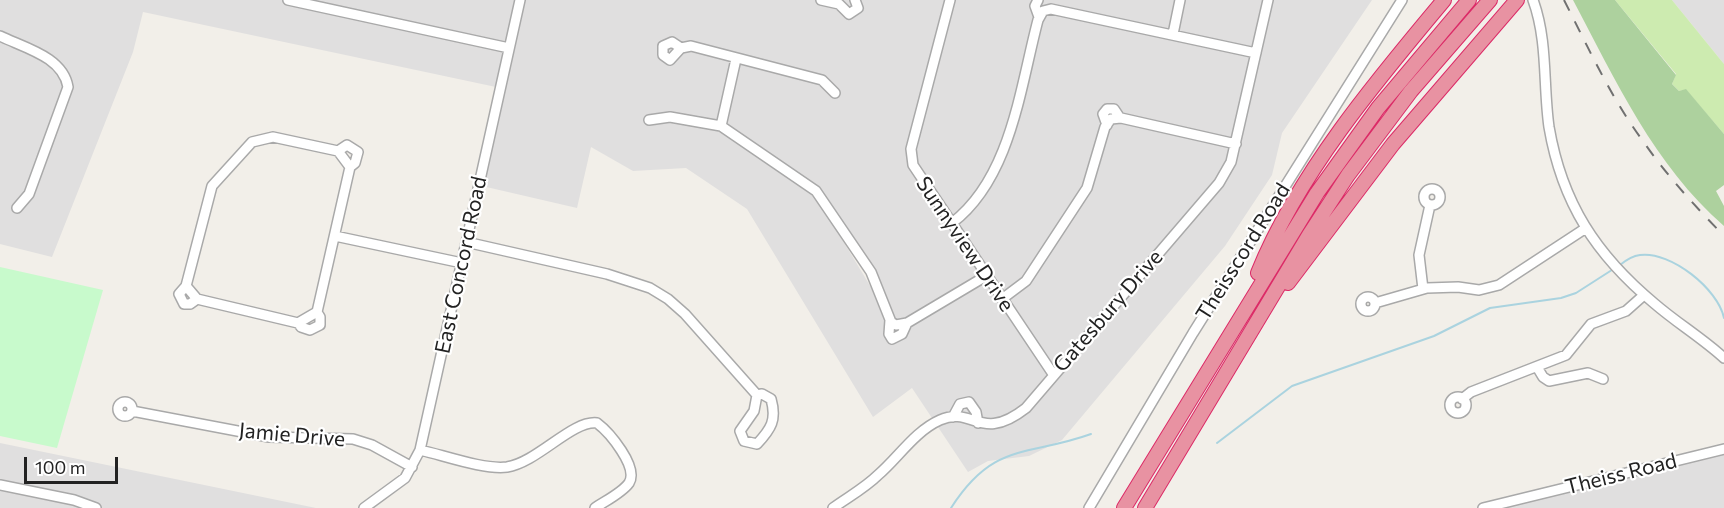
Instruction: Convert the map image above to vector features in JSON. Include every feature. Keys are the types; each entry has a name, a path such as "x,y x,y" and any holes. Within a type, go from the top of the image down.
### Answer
{"highway":[{"path":"1243,311 1273,238 1318,165 1384,74 1444,0"},
{"path":"1125,508 1243,311 1337,164 1400,81 1469,0"},
{"path":"1145,508 1329,204 1419,82 1490,0"},
{"path":"1268,304 1296,274 1393,144 1517,0"}],"street":[{"path":"288,0 509,48"},
{"name":"East Concord Road","path":"364,508 400,483 412,467 420,450 520,0"},
{"path":"821,0 842,2 845,12 853,13 858,8 855,0"},
{"name":"Sunnyview Drive","path":"950,0 911,149 913,165 1053,374"},
{"path":"1038,0 1035,6 1039,17"},
{"path":"1049,0 1054,9"},
{"path":"1173,34 1180,0"},
{"name":"Gatesbury Drive","path":"952,417 996,426 1010,421 1026,408 1219,183 1232,162 1268,0"},
{"name":"Theisscord Road","path":"1089,508 1193,333 1402,0"},
{"path":"1533,0 1542,36 1548,115 1557,163 1568,197 1586,228 1644,295 1724,358"},
{"path":"952,223 980,194 1001,158 1039,17 1043,11 1054,9 1256,53"},
{"path":"0,36 56,63 63,71 68,87 29,194 17,208"},
{"path":"681,48 691,46 822,80 835,93"},
{"path":"721,126 736,59"},
{"path":"649,120 669,117 721,126 816,190 871,272 890,321 896,326 907,323 986,276"},
{"path":"1002,299 1026,281 1087,188 1107,125 1111,119 1120,118 1236,144"},
{"path":"273,137 338,151 350,166 335,236 317,312 321,321 318,328 305,329 298,323 197,300 186,286 212,186 252,142 273,137"},
{"path":"1423,289 1418,260 1430,205"},
{"path":"1375,303 1423,289 1446,286 1479,290 1499,285 1586,228"},
{"path":"335,236 462,263"},
{"path":"466,242 615,276 650,288 668,298 685,314 757,395"},
{"path":"1462,399 1471,392 1566,355 1591,324 1626,310 1644,295"},
{"path":"298,323 317,312"},
{"path":"1537,367 1543,377 1549,381 1588,373 1603,379"},
{"path":"762,394 771,399 774,411 773,427 757,444 744,441 740,431 754,411 757,395 762,394"},
{"path":"833,508 876,478 927,426 942,418 952,417 960,405 969,402 976,412 978,423"},
{"name":"Jamie Drive","path":"132,411 269,437 353,439 372,445 412,467"},
{"path":"420,450 505,467 530,460 583,424 597,423 604,428 627,460 631,470 628,485 594,508"},
{"name":"Theiss Road","path":"1483,508 1724,449"},
{"path":"0,485 74,500 96,508"}],"shaded area":[{"path":"0,0 516,0 496,87 143,12 133,52 52,257 0,244"},
{"path":"524,0 1372,0 1282,133 1272,175 1225,246 1062,440 1029,456 988,461 968,472 912,388 873,417 747,209 686,168 633,171 591,147 577,208 482,186","holes":["819,201 880,285 872,289"]},
{"path":"1672,0 1724,0 1724,64"},
{"path":"0,443 316,508 0,508"},
{"path":"1724,453 1724,508 1503,508 1605,482"}],"green space":[{"path":"1573,0 1615,0 1676,75 1672,84 1679,91 1686,89 1724,134 1724,185 1716,191 1724,206 1724,226 1699,202 1657,149 1621,91"},
{"path":"1615,0 1672,0 1724,64 1724,134 1686,90 1679,91 1672,84 1676,74"},
{"path":"0,267 103,290 57,448 0,436"}],"waterway":[{"path":"1620,265 1634,256 1652,255 1679,266 1703,284 1713,295 1724,318"},
{"path":"1217,443 1292,386 1434,336 1490,308 1561,298 1576,293 1615,268"},
{"path":"951,508 982,471 997,461 1091,434"}],"railway":[{"path":"1564,0 1600,72 1631,125 1672,179 1724,236"}]}
